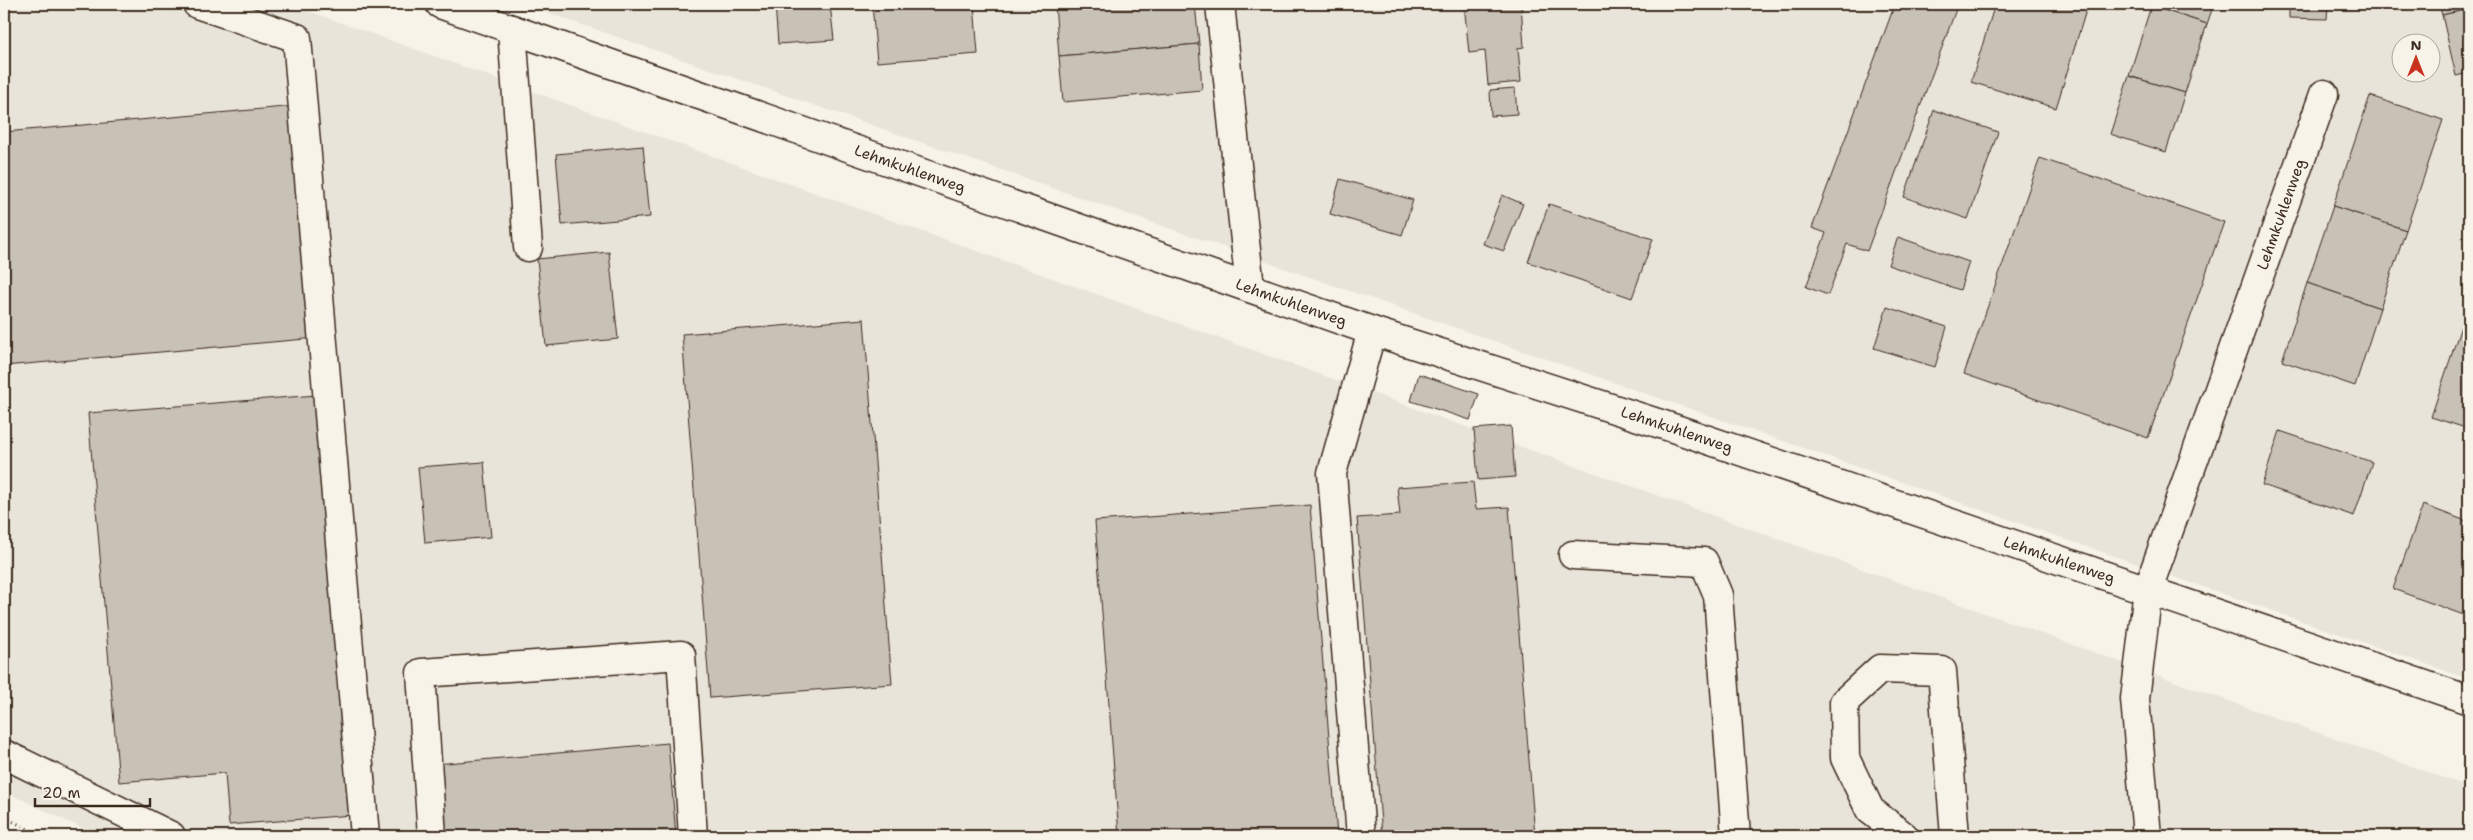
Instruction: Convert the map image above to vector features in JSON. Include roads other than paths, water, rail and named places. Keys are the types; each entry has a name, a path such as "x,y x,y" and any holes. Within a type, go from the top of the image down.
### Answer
{"street":[{"path":"197,4 297,38 365,836"},
{"name":"Lehmkuhlenweg","path":"440,4 1372,331 1673,428 2469,700"},
{"path":"1220,4 1250,288"},
{"path":"512,29 528,247"},
{"name":"Lehmkuhlenweg","path":"2148,589 2324,94"},
{"path":"1361,836 1332,473 1372,331"},
{"path":"1573,556 1704,562 1718,595 1736,836"},
{"path":"2147,836 2135,699 2148,589"},
{"path":"432,836 421,672 681,654 693,836"},
{"path":"1904,836 1870,810 1845,758 1844,702 1880,669 1942,671 1955,836"},
{"path":"4,754 171,836"}]}
